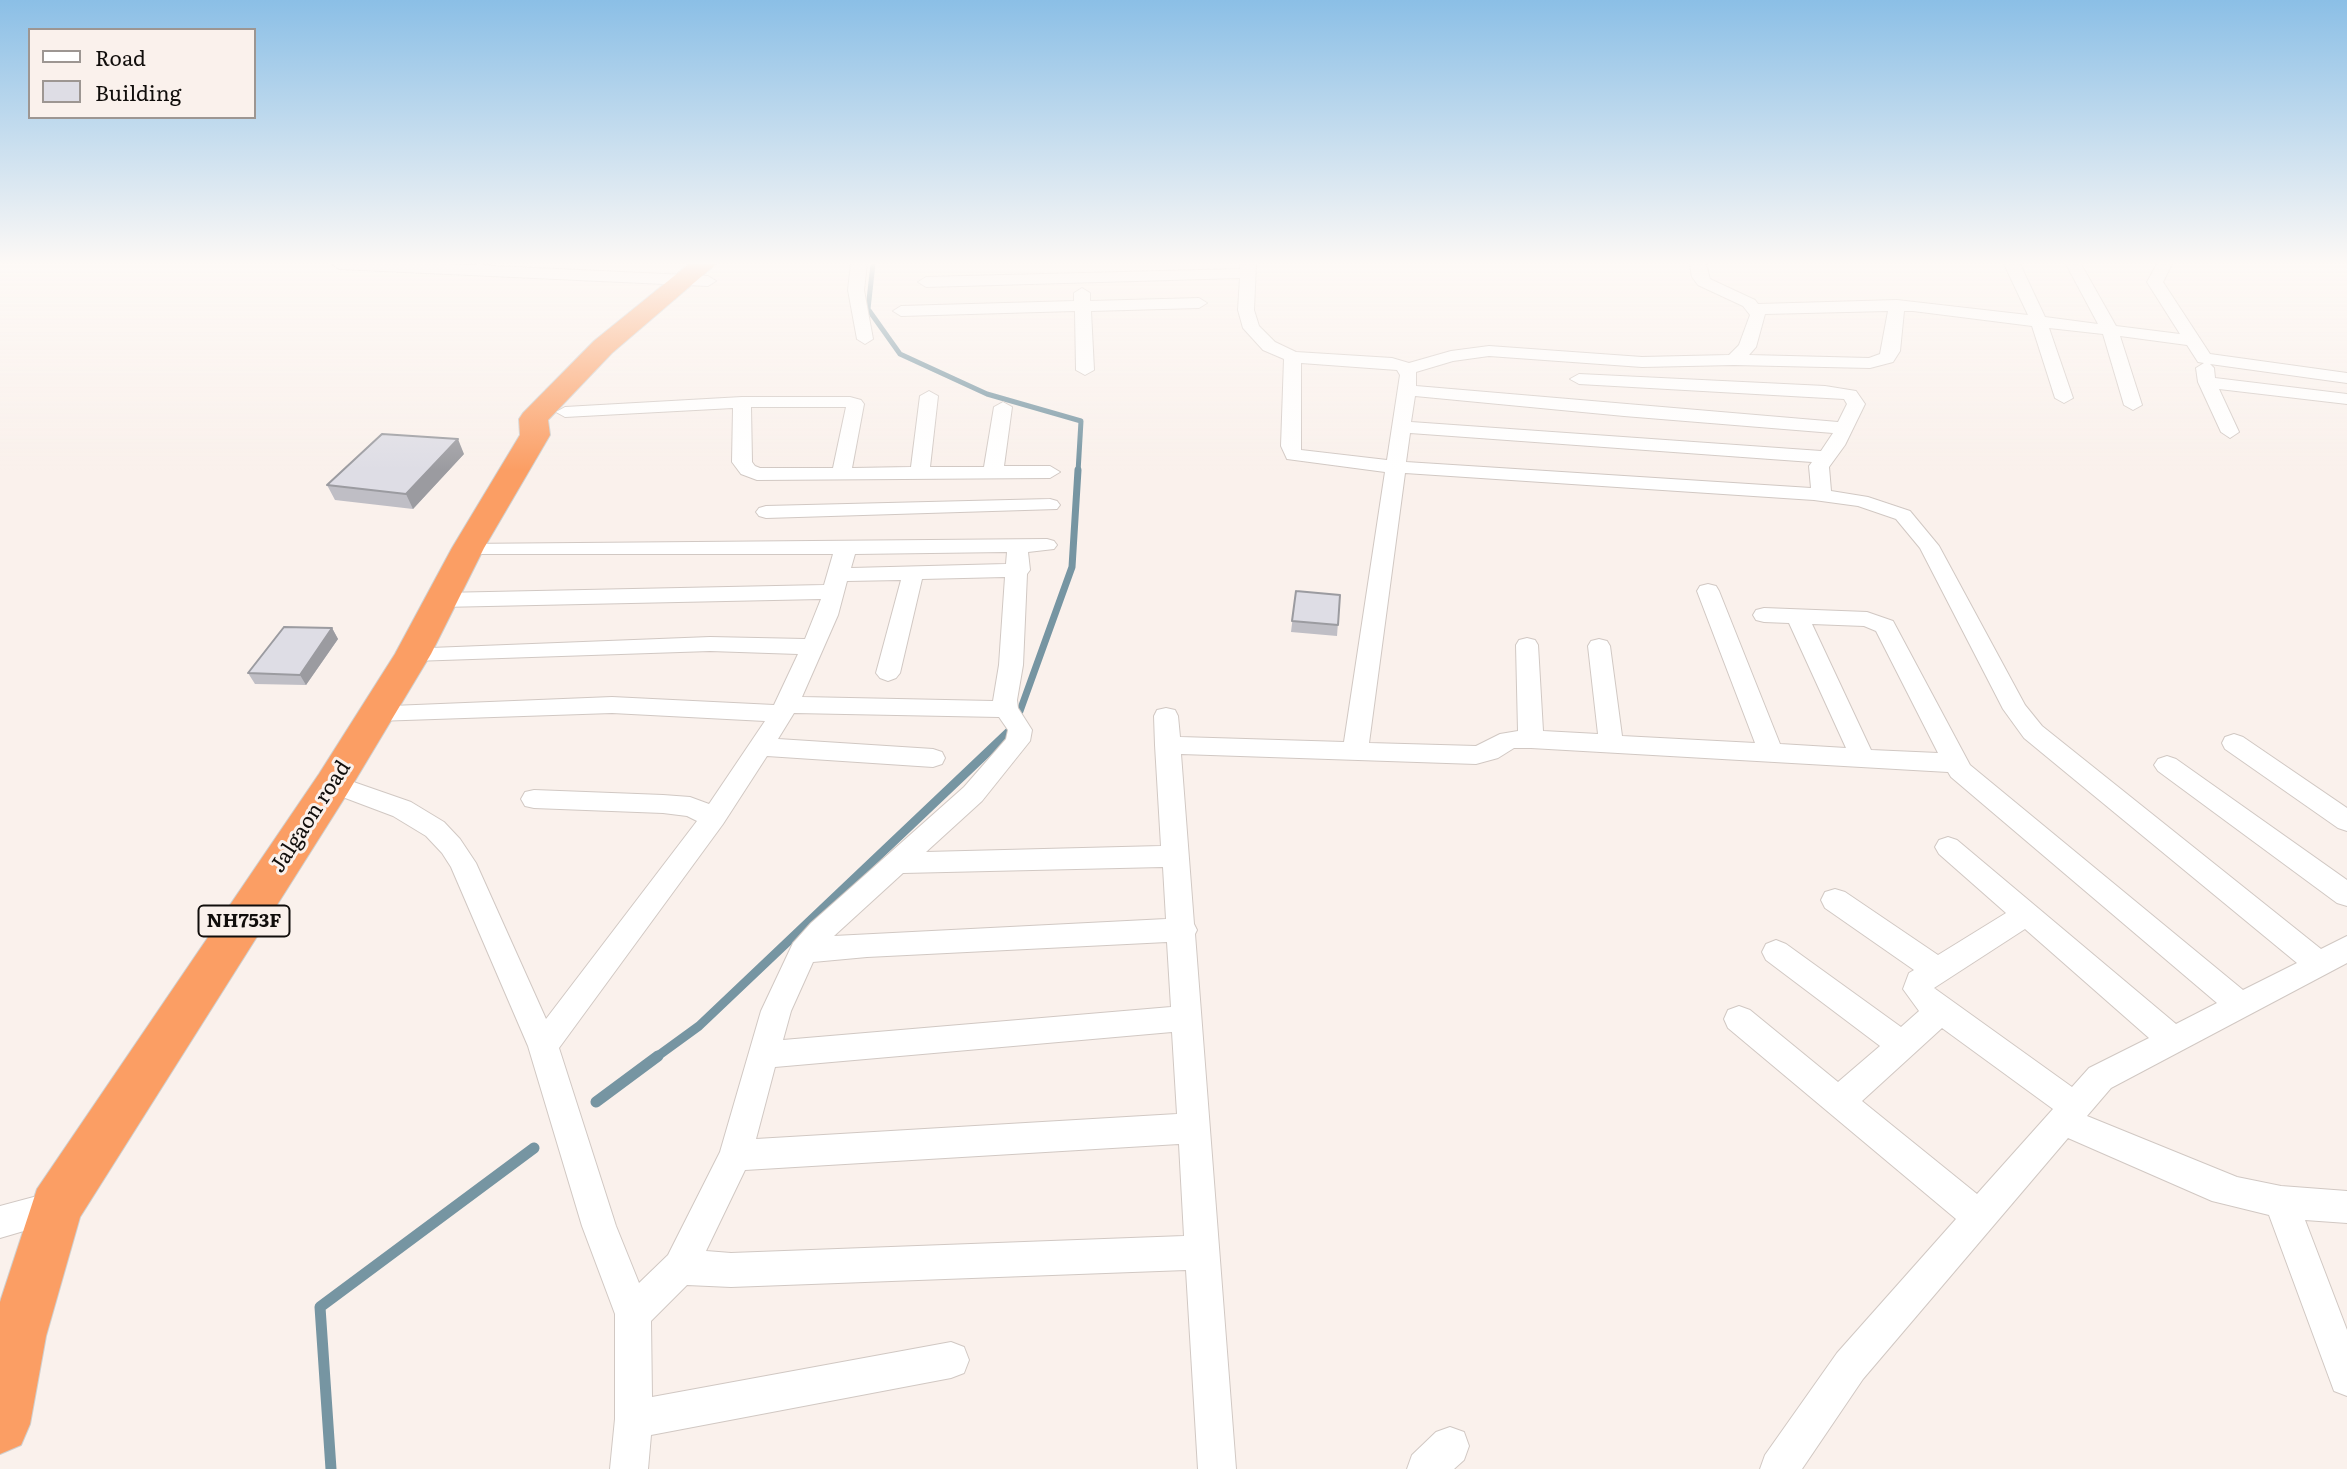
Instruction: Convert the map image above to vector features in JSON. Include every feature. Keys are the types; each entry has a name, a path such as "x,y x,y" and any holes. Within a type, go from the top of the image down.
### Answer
{"highway":[{"name":"Jalgaon road","path":"0,1424 18,1336 56,1207 333,784 413,654 468,548 550,423 533,419 603,348 624,333"},
{"name":"NH753F","path":"550,423 643,333"}],"street":[{"path":"864,333 865,339"},
{"path":"1084,333 1085,370"},
{"path":"1256,333 1269,346 1293,357 1384,362 1407,369 1451,356 1489,351 1642,362 1881,362 1891,351 1893,333"},
{"path":"1734,360 1747,347 1754,333"},
{"path":"2043,333 2064,398"},
{"path":"2111,333 2133,405"},
{"path":"2131,333 2191,340"},
{"path":"2186,333 2204,358 2207,382 2230,432"},
{"path":"1293,357 1291,451 1301,457 1395,467 1821,495 1882,506 1903,514 1929,545 2015,709 2033,732 2320,965"},
{"path":"2204,358 2347,378"},
{"path":"1355,751 1407,390 1407,369"},
{"path":"1579,379 1842,393 1853,397 1856,404 1819,466 1821,495"},
{"path":"2207,382 2347,399"},
{"path":"1407,390 1623,411 1844,428"},
{"path":"920,474 929,396"},
{"path":"550,423 742,402 845,401 855,404 841,475"},
{"path":"742,402 742,461 748,470 768,476 1050,472"},
{"path":"993,473 1003,407"},
{"path":"1401,427 1826,457"},
{"path":"753,548 768,503 1050,505"},
{"path":"441,600 836,584 1018,558 1047,545"},
{"path":"468,548 534,550 846,547 1018,558"},
{"path":"543,1046 714,817 761,747 784,709 813,647 846,547"},
{"path":"633,1314 680,1267 735,1155 776,1012 803,951 821,931 973,794 1018,741 1020,730 1006,709 1005,700 1011,665 1018,558"},
{"path":"888,673 914,573"},
{"path":"1708,591 1770,751"},
{"path":"1764,615 1867,620 1885,626 1954,763 1971,782 2241,1006"},
{"path":"1797,616 1863,758"},
{"path":"413,654 710,644 813,647"},
{"path":"1527,645 1531,739"},
{"path":"1599,646 1611,743"},
{"path":"376,713 612,705 784,709 1006,709"},
{"path":"1217,1469 1183,930 1167,730 1355,751 1475,755 1489,752 1509,740 1531,739 1954,763"},
{"path":"2234,743 2347,821"},
{"path":"761,747 933,758"},
{"path":"2166,765 2347,895"},
{"path":"333,784 402,808 435,829 451,846 463,863 543,1046 599,1226 633,1314 635,1419 629,1469"},
{"path":"534,799 663,804 690,807 714,817"},
{"path":"1948,847 2173,1040"},
{"path":"898,863 1177,856"},
{"path":"1835,900 1937,970"},
{"path":"2026,914 1919,982 1918,989 1925,999 2069,1114 2212,1185 2281,1202 2347,1207"},
{"path":"803,951 867,945 1183,930"},
{"path":"1779,1469 1850,1366 2100,1078 2320,965 2347,948"},
{"path":"1776,952 1902,1045"},
{"path":"1839,1101 1941,1010"},
{"path":"764,1055 1188,1018"},
{"path":"1739,1019 1979,1217"},
{"path":"735,1155 1196,1128"},
{"path":"2281,1202 2347,1378"},
{"path":"0,1222 56,1207"},
{"path":"680,1267 731,1270 1202,1252"},
{"path":"635,1419 951,1360"}],"building":[{"path":"382,434 458,439 406,494 327,485"},
{"path":"1296,591 1340,595 1338,625 1292,621"},
{"path":"284,627 332,628 300,675 248,673"}],"waterway":[{"path":"885,333 900,354 987,394 1081,421 1078,472"},
{"path":"1020,711 1072,567 1078,470"},
{"path":"1011,731 1014,728"},
{"path":"655,1058 699,1026 1012,729"},
{"path":"596,1102 658,1056"},
{"path":"331,1469 320,1307 534,1148"}]}
